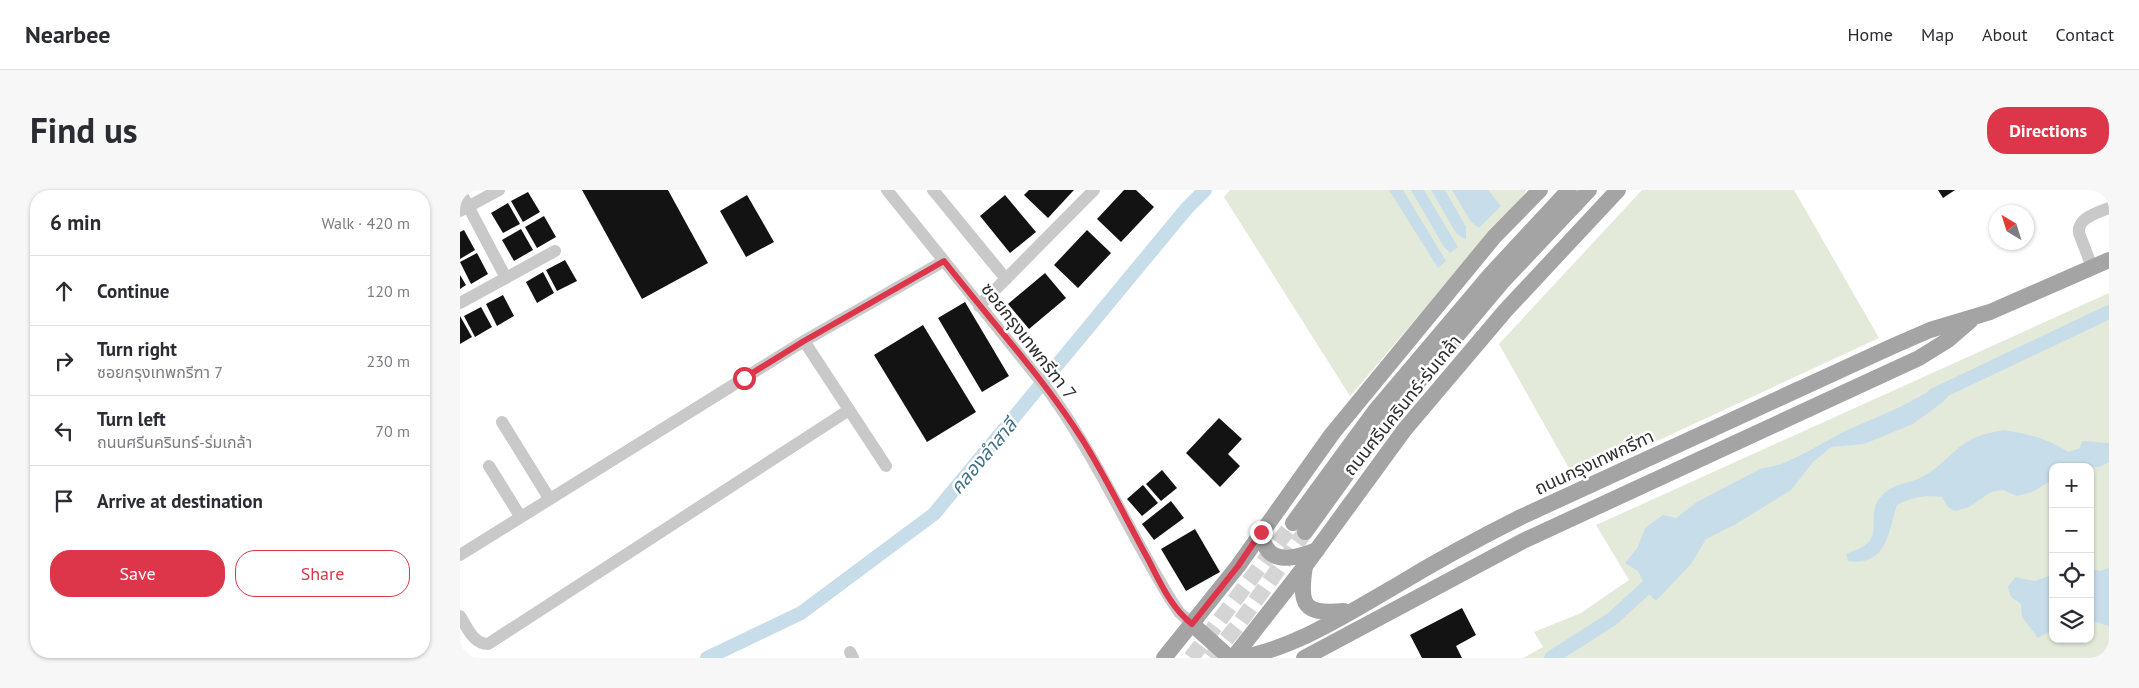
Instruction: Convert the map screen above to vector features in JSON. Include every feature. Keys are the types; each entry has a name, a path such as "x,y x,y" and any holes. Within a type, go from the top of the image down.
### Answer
{"main road":[{"name":"ถนนศรีนครินทร์-ร่มเกล้า","path":"1192,624 1238,566 1332,434 1399,350 1494,237 1540,190"},
{"name":"ถนนศรีนครินทร์-ร่มเกล้า","path":"1569,190 1491,274 1375,412 1299,528 1386,420 1502,282 1589,190"},
{"name":"ถนนศรีนครินทร์-ร่มเกล้า","path":"1231,658 1317,550 1405,429 1505,311 1618,190"},
{"name":"ถนนกรุงเทพกรีฑา","path":"1239,658 1276,649 1354,610 1482,536 1891,347 1930,330 1974,318 2109,260"},
{"name":"ถนนกรุงเทพกรีฑา","path":"1304,658 1484,560 1919,358 1948,340 1974,318"},
{"path":"1587,488 1597,506"},
{"path":"1261,532 1264,546 1281,558 1300,557 1317,550"},
{"path":"1304,566 1302,596 1309,608 1322,613 1354,610"},
{"path":"1164,658 1192,624 1231,658"}],"street":[{"path":"464,208 498,190"},
{"name":"ซอยกรุงเทพกรีฑา 7","path":"887,190 1051,394 1095,460 1171,600 1179,612 1192,624"},
{"path":"933,190 1006,279"},
{"path":"979,306 1094,190"},
{"path":"460,191 464,208 506,278"},
{"path":"2092,267 2078,227 2085,219 2109,208"},
{"path":"460,303 555,251"},
{"path":"461,553 804,341 944,261"},
{"path":"804,341 886,466"},
{"path":"460,616 476,642 488,644 849,410"},
{"path":"502,422 549,498"},
{"path":"489,466 520,516"}],"green space":[{"path":"1230,190 1527,190 1350,396 1224,197"},
{"path":"1642,190 1794,190 1879,338 1575,479 1499,344"},
{"path":"2109,293 2109,658 1523,658 1543,647 1534,632 1581,613 1629,580 1596,525"}],"water":[{"path":"1389,190 1403,190 1446,261 1438,268"},
{"path":"1411,190 1424,190 1458,247 1450,253 1444,247"},
{"path":"1431,190 1445,190 1466,227 1466,240 1456,233"},
{"path":"1452,190 1488,190 1501,206 1479,228 1471,222"},
{"path":"1943,384 1953,390 1943,402 1913,424 1864,444 1831,447 1813,462 1791,490 1736,524 1706,539 1691,564 1656,601 1649,594 1638,571 1625,563 1638,547 1645,528 1663,515 1676,518 1697,502 1760,469 1782,464 1843,432 1900,407"},
{"path":"2003,430 2021,433 2052,443 2068,452 2080,448 2082,441 2109,443 2109,462 2099,467 2094,467 2094,463 2049,463 2049,482 2032,492 2017,496 2003,490 1991,492 1969,507 1955,511 1948,507 1942,497 1930,496 1908,500 1897,505 1888,536 1878,553 1871,559 1848,561 1846,554 1860,549 1872,536 1874,511 1879,499 1884,494 1894,487 1916,480 1929,473 1960,446 1985,434"},
{"path":"2109,568 2109,626 2094,621 2094,569 2100,571"},
{"path":"2049,576 2049,632 2038,638 2022,617 2021,604 2011,597 2008,587 2015,577 2034,581"}],"building":[{"path":"582,190 668,190 708,263 642,299"},
{"path":"1029,190 1074,190 1048,218 1024,195"},
{"path":"1124,190 1136,190 1154,207 1121,242 1097,219"},
{"path":"1938,190 1955,190 1943,198"},
{"path":"528,192 540,212 523,222 511,201"},
{"path":"747,195 774,242 746,257 720,211"},
{"path":"1005,195 1036,232 1010,253 980,216"},
{"path":"508,203 520,224 503,233 491,213"},
{"path":"544,216 556,237 537,248 525,227"},
{"path":"521,229 533,250 514,261 502,240"},
{"path":"464,230 475,250 460,259 460,232"},
{"path":"1087,230 1111,253 1078,288 1054,265"},
{"path":"477,253 488,274 471,284 460,262"},
{"path":"565,260 577,281 557,291 546,270"},
{"path":"543,272 554,293 537,303 526,282"},
{"path":"1045,273 1066,298 1029,329 1008,304"},
{"path":"460,275 466,285 460,289"},
{"path":"503,295 514,316 497,326 486,304"},
{"path":"965,302 1009,376 982,392 938,318"},
{"path":"481,307 492,327 475,337 464,316"},
{"path":"460,316 472,337 460,344"},
{"path":"923,325 976,412 927,442 874,355"},
{"path":"1219,418 1242,439 1228,454 1240,466 1220,487 1186,453"},
{"path":"1162,470 1177,488 1161,501 1146,484"},
{"path":"1143,485 1158,503 1142,516 1127,499"},
{"path":"1171,501 1184,518 1154,540 1142,524"},
{"path":"1195,529 1220,572 1186,591 1161,549"},
{"path":"1462,608 1476,635 1456,646 1462,658 1422,658 1410,635"}],"waterway":[{"name":"คลองลำสาลี","path":"707,658 801,613 934,514 1187,208 1205,190"},
{"path":"1934,395 2109,312"},
{"path":"1551,658 1612,619 1659,576"}],"tunnel":[{"path":"1191,658 1293,523"},
{"path":"1211,658 1238,625 1305,532"}],"route":[{"path":"744,378 804,341 944,261 1051,394 1072,423 1095,460 1113,497 1165,590 1185,619 1192,624 1238,566 1261,532"}]}
